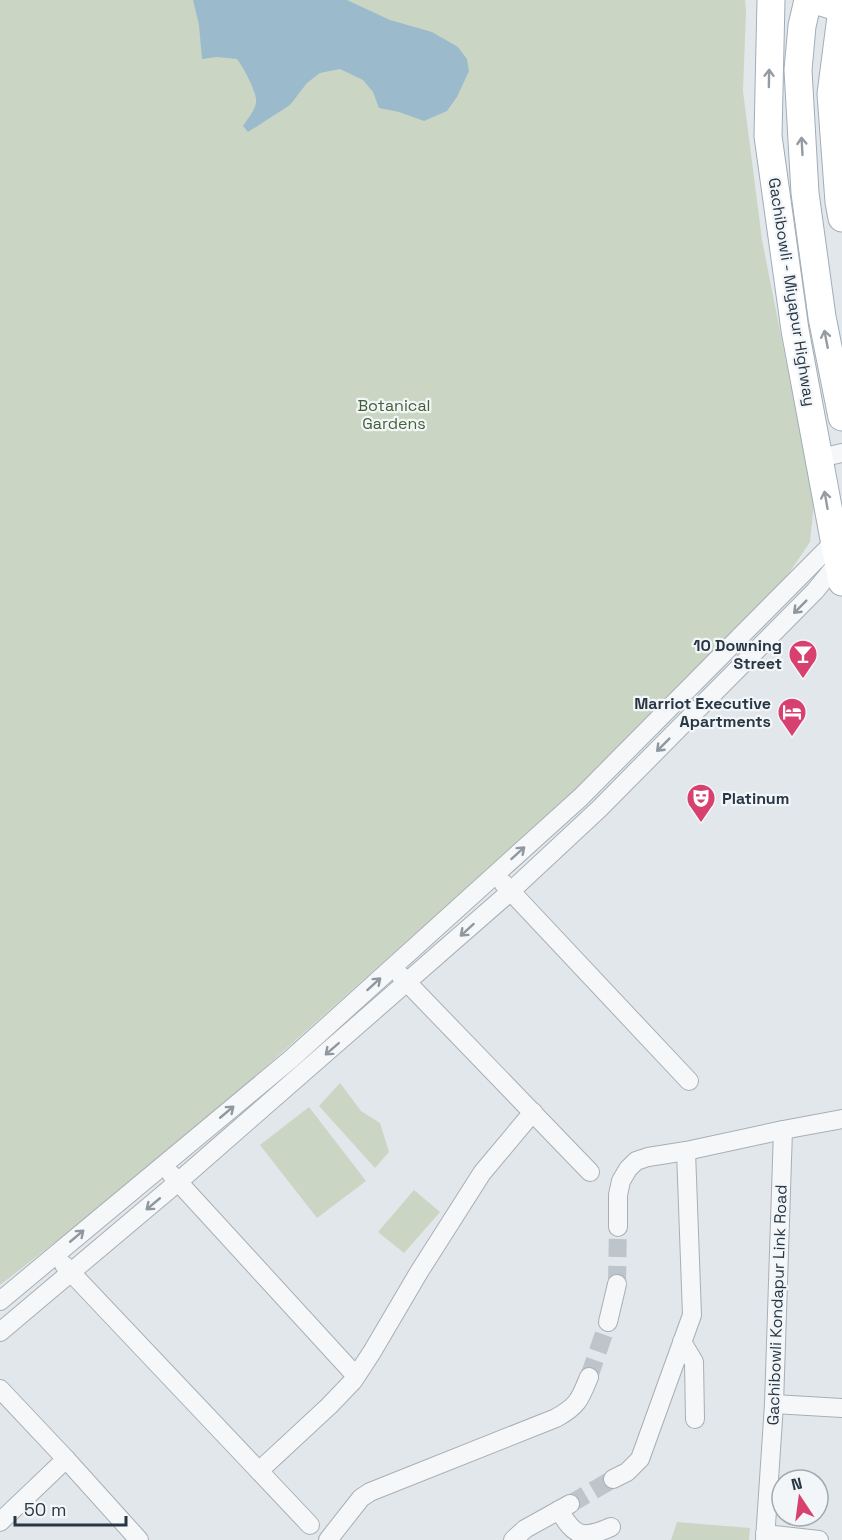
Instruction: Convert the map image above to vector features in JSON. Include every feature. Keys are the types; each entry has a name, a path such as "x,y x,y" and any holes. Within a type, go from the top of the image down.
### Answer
{"main road":[{"name":"Gachibowli - Miyapur Highway","path":"771,0 768,136 795,330 830,455 838,562"},
{"path":"842,218 831,94 842,10 809,0 802,26 798,70 805,193 822,317 842,417"}],"street":[{"path":"0,1301 291,1059 838,562"},
{"path":"0,1332 178,1182 511,891 704,704 815,591 838,562"},
{"path":"495,874 689,1081"},
{"path":"393,967 590,1172"},
{"path":"259,1472 329,1406 356,1376 482,1173 533,1112"},
{"path":"618,1227 618,1195 621,1181 636,1161 842,1119"},
{"name":"Gachibowli Kondapur Link Road","path":"765,1537 774,1404 783,1130"},
{"path":"613,1479 627,1472 640,1459 692,1315 686,1151"},
{"path":"163,1165 356,1376"},
{"path":"55,1255 310,1525"},
{"path":"608,1322 617,1284"},
{"path":"682,1342 694,1362 695,1419"},
{"path":"328,1540 361,1498 370,1492 556,1419 573,1408 580,1399 589,1377"},
{"path":"0,1389 139,1540"},
{"path":"774,1404 842,1408"},
{"path":"0,1522 66,1459"},
{"path":"513,1540 525,1529 564,1507 566,1521 576,1534 596,1535 611,1527"},
{"path":"765,1537 819,1540"}],"green space":[{"name":"Botanical Gardens","path":"0,0 745,0 743,91 762,240 814,503 810,542 783,582 580,787 161,1160 0,1285"},
{"path":"340,1083 361,1111 380,1123 389,1152 375,1168 319,1106"},
{"path":"309,1107 366,1181 317,1218 260,1145"},
{"path":"414,1190 440,1212 404,1253 378,1232"},
{"path":"677,1522 750,1528 749,1540 671,1540"}],"water":[{"path":"193,0 347,0 390,20 432,32 458,47 467,59 469,71 457,97 447,111 424,121 379,108 373,92 363,80 340,69 320,73 307,83 290,105 248,132 243,126 256,103 251,84 237,59 217,57 202,59 199,25"}],"tunnel":[{"path":"617,1284 618,1227"},
{"path":"589,1377 608,1322"},
{"path":"570,1504 613,1479"}],"place":[{"name":"10 Downing Street","path":"803,680"},
{"name":"Marriot Executive Apartments","path":"792,738"},
{"name":"Platinum","path":"701,824"}]}
